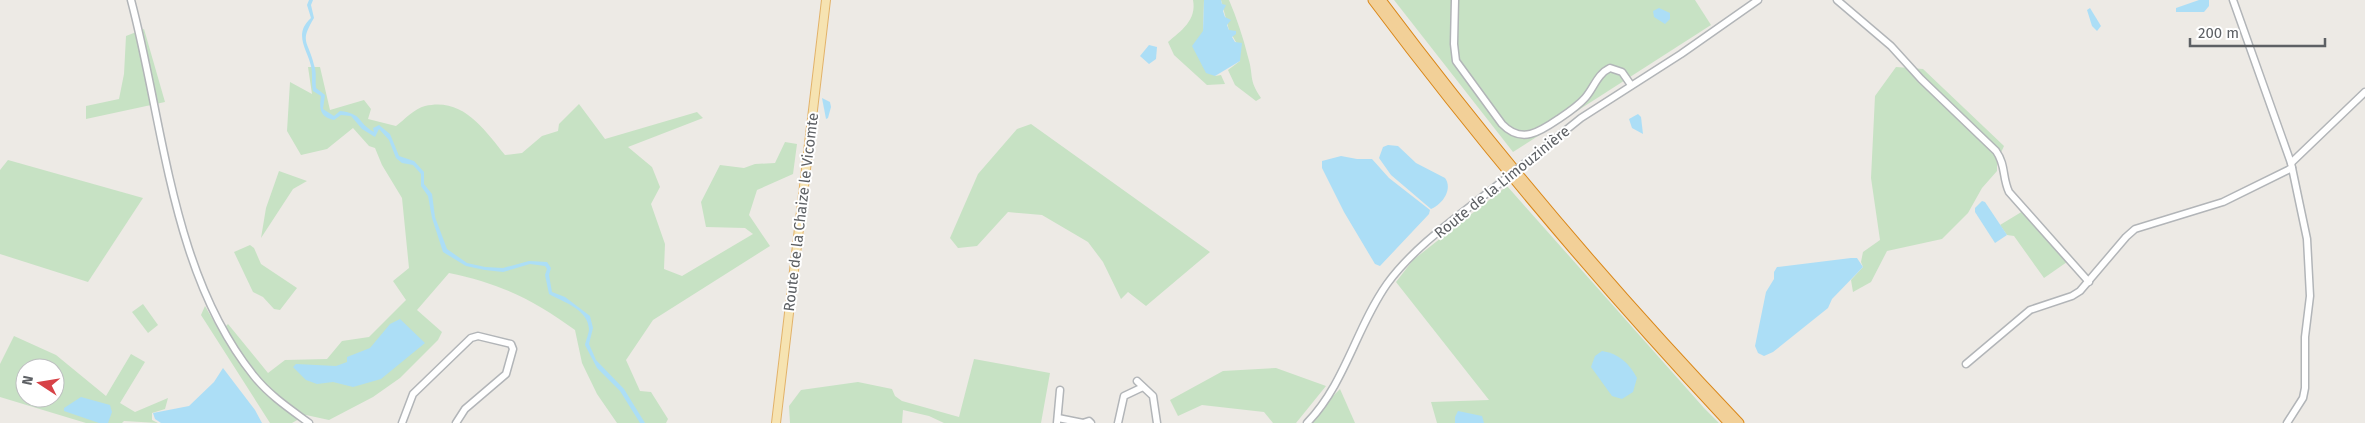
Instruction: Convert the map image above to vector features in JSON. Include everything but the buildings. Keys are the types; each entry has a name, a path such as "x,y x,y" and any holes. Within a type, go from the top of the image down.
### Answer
{"highway":[{"path":"1373,0 1454,106 1545,217 1636,322 1729,423"},
{"path":"1381,0 1470,116 1559,224 1652,330 1739,423"}],"main road":[{"name":"Route de la Chaize le Vicomte","path":"776,423 826,0"}],"street":[{"path":"131,0 180,219 201,287 227,337 254,377 282,403 309,423"},
{"path":"1455,0 1454,44 1456,61 1502,124 1511,131 1526,136 1543,129 1584,100 1599,76 1610,68 1622,72 1631,85"},
{"name":"Route de la Limouzinière","path":"1307,423 1333,388 1380,295 1394,276 1419,250 1581,118 1680,54 1758,0"},
{"path":"1837,0 1891,46 1921,79 1996,150 2005,165 2005,178 2009,192 2089,282"},
{"path":"2233,0 2292,165 2307,239 2310,296 2305,336 2305,388 2303,398 2287,423"},
{"path":"1966,364 2030,310 2072,296 2089,282 2126,236 2141,226 2223,202 2292,165 2365,92"},
{"path":"402,423 413,394 471,338 478,336 511,344 513,349 506,374 465,409 456,423"},
{"path":"1137,381 1153,396 1157,423"},
{"path":"1118,423 1124,396 1143,387"},
{"path":"1060,390 1058,421 1089,421 1091,423"}],"green space":[{"path":"1193,0 1204,0 1203,31 1215,76 1221,75 1225,84 1207,85 1174,55 1168,42 1183,29 1190,19 1194,7"},
{"path":"1221,0 1229,0 1237,21 1250,63 1253,82 1261,98 1256,101 1235,85 1228,70 1240,61 1240,49 1229,30"},
{"path":"1394,0 1695,0 1711,25 1513,152"},
{"path":"144,29 165,102 86,119 86,106 119,99 124,74 126,36"},
{"path":"308,67 320,67 330,110 364,100 371,109 368,119 396,126 421,107 438,104 451,106 471,117 505,155 522,153 542,136 558,131 559,124 579,104 605,139 697,112 703,118 628,147 652,167 660,187 651,204 665,244 664,269 682,276 753,234 745,228 706,227 701,202 720,165 744,168 755,164 775,163 785,142 797,144 793,174 757,190 749,215 770,246 653,320 626,360 640,391 651,392 668,419 666,423 617,423 597,394 582,363 575,330 530,301 515,294 484,282 449,273 417,310 442,332 438,340 400,378 373,397 329,420 306,415 292,423 270,423 201,315 205,306 220,332 228,324 268,373 285,360 327,359 342,341 369,337 406,300 393,281 409,268 402,198 382,165 375,148 369,146 353,128 327,149 301,155 287,131 290,82 312,94"},
{"path":"1896,67 1923,69 2004,146 1997,161 1997,171 1982,188 1968,213 1942,239 1887,251 1871,282 1853,292 1851,280 1863,267 1861,262 1863,252 1880,240 1871,178 1875,96"},
{"path":"1031,124 1210,252 1146,306 1128,292 1121,299 1103,262 1088,242 1042,215 1008,212 977,246 958,248 950,238 978,174 1017,129"},
{"path":"8,160 143,198 88,282 0,254 0,170"},
{"path":"279,171 307,181 293,189 261,238 266,208"},
{"path":"1507,186 1719,423 1437,423 1431,402 1489,400 1396,282 1413,260"},
{"path":"2023,211 2067,262 2044,278 2014,236 2007,235 2000,225"},
{"path":"250,245 254,248 261,264 297,288 280,310 274,309 263,297 253,292 234,252"},
{"path":"143,304 158,325 148,333 132,312"},
{"path":"14,336 60,358 15,358 15,402 0,397 0,364"},
{"path":"131,354 145,362 120,403 135,412 168,398 165,409 152,413 152,420 158,423 124,421 122,423 86,423 36,408 65,408 65,362 106,396"},
{"path":"974,359 1050,373 1041,423 944,423 929,416 903,410 902,423 790,423 789,406 801,390 858,382 892,389 895,396 902,401 959,417"},
{"path":"1276,368 1326,386 1296,423 1273,423 1264,412 1202,405 1178,416 1170,400 1223,371"},
{"path":"1340,389 1355,423 1306,423"}],"water":[{"path":"309,0 313,0 311,5 314,18 307,32 306,42 315,68 316,88 325,95 323,109 334,116 340,111 348,112 357,116 374,132 373,128 379,125 390,134 399,156 414,161 424,172 424,184 432,194 435,217 447,249 467,263 503,268 529,261 547,262 551,268 549,275 552,292 565,297 590,316 593,328 589,344 596,360 624,389 645,423 640,423 620,391 597,368 585,345 589,329 588,322 584,316 574,307 549,294 545,275 547,269 545,266 530,264 503,272 485,270 466,266 443,252 432,218 428,196 421,186 421,174 413,165 402,163 396,158 389,140 379,129 375,137 362,129 351,116 341,115 334,120 323,115 320,105 321,96 313,91 311,66 302,36 306,24 311,18 307,5"},
{"path":"1204,0 1221,0 1222,4 1226,5 1223,11 1225,17 1231,20 1227,25 1229,30 1236,31 1236,34 1232,37 1235,42 1242,43 1240,61 1215,76 1206,73 1192,46 1203,31"},
{"path":"2199,0 2209,0 2209,6 2204,12 2176,12 2176,8"},
{"path":"1659,8 1670,13 1670,19 1665,24 1654,17 1653,11"},
{"path":"2090,8 2101,26 2097,31 2092,26 2087,10"},
{"path":"1149,45 1157,47 1156,59 1149,64 1140,56"},
{"path":"822,98 830,102 831,107 826,119"},
{"path":"1638,114 1641,117 1643,134 1632,128 1629,119"},
{"path":"1388,145 1398,146 1416,163 1445,178 1448,187 1446,196 1439,204 1431,209 1391,175 1379,158 1383,147"},
{"path":"1341,156 1372,159 1389,178 1430,210 1429,214 1380,266 1375,264 1344,212 1322,168 1322,161"},
{"path":"1982,201 1985,202 2007,235 1995,243 1975,212 1975,208"},
{"path":"1857,258 1863,267 1832,299 1828,308 1773,352 1764,356 1758,353 1755,346 1766,292 1774,279 1774,272 1777,267"},
{"path":"400,319 425,343 381,379 353,387 333,382 317,384 306,380 293,367 296,364 336,366 347,362 347,357 370,348 390,324"},
{"path":"1602,351 1613,354 1623,360 1637,378 1633,392 1622,399 1612,396 1591,367 1595,356"},
{"path":"223,368 255,410 262,423 161,423 155,419 153,413 189,406 214,382"},
{"path":"81,397 110,405 112,412 108,423 99,423 64,411 65,407"},
{"path":"1458,411 1482,416 1484,423 1455,423"}]}
